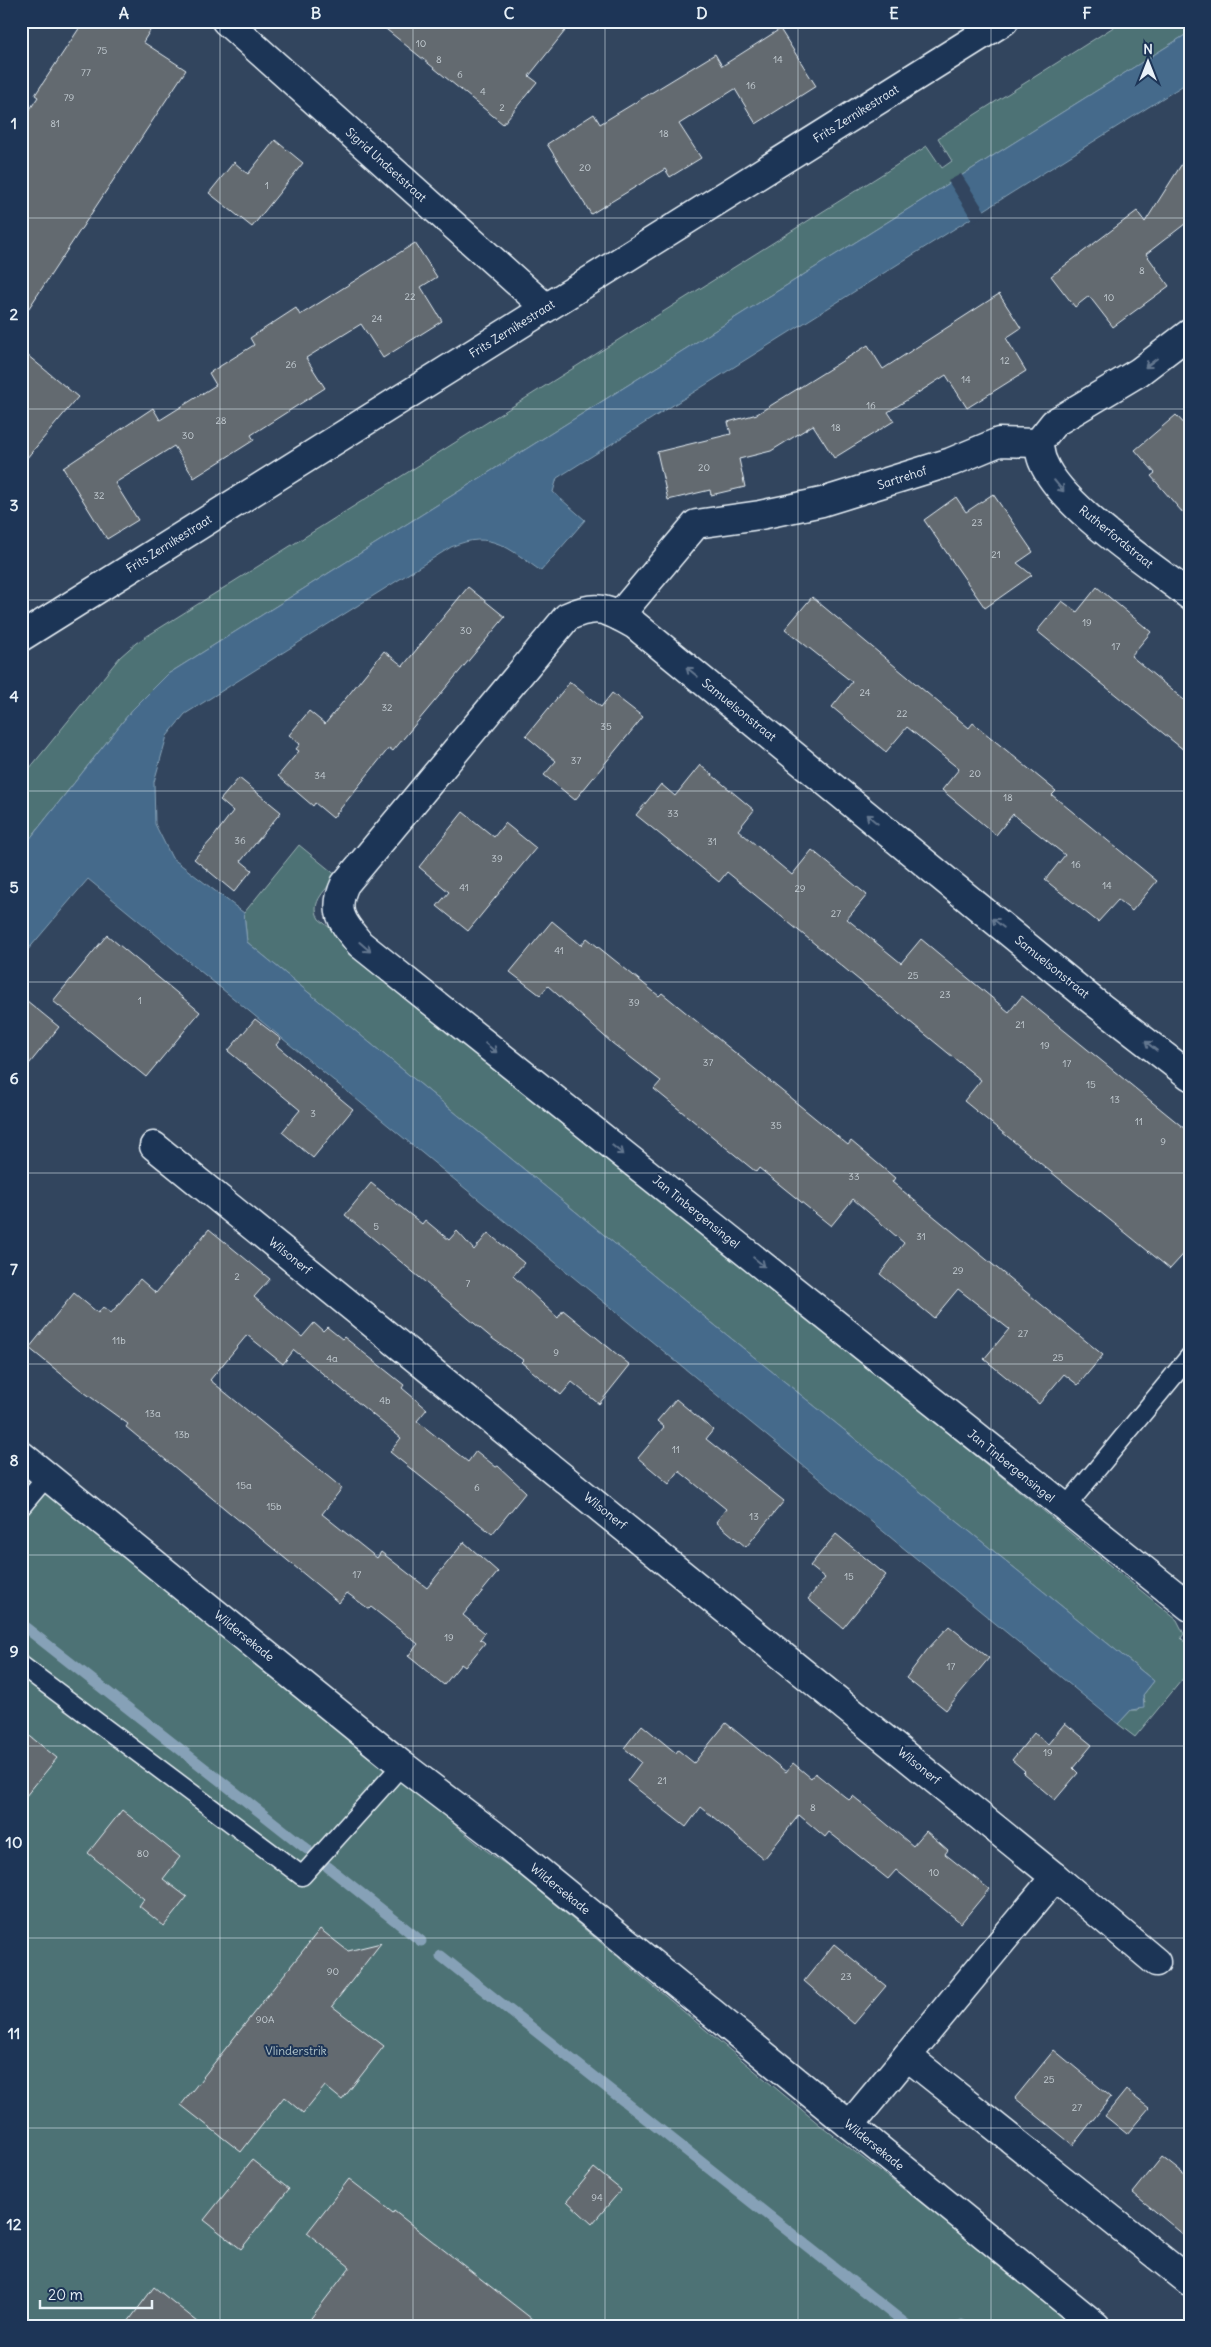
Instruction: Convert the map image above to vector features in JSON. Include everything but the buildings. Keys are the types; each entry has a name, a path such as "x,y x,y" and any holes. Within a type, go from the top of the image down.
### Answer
{"street":[{"name":"Frits Zernikestraat","path":"21,637 1004,21"},
{"name":"Sigrid Undsetstraat","path":"227,22 546,308"},
{"path":"1038,443 1054,423 1139,372 1190,333"},
{"name":"Sartrehof","path":"619,616 696,524 760,515 822,502 952,462 999,442 1038,443"},
{"name":"Rutherfordstraat","path":"1038,443 1043,462 1057,486 1090,518 1190,596"},
{"name":"Samuelsonstraat","path":"338,907 339,896 345,884 566,617 594,607 619,616 635,625 1086,995 1190,1076"},
{"name":"Jan Tinbergensingel","path":"338,907 345,925 360,944 1064,1509 1190,1607"},
{"name":"Wilsonerf","path":"154,1146 1055,1877 1156,1962"},
{"name":"Wildersekade","path":"21,1455 402,1765 503,1842 1096,2326"},
{"path":"850,2125 1055,1877"},
{"path":"907,2056 1190,2282"}],"lane":[{"name":"Jan Tinbergensingel","path":"1064,1509 1190,1356"},
{"path":"21,1507 47,1476"},
{"path":"21,1666 302,1876 402,1765"}],"green space":[{"path":"1123,21 1190,21 1190,32 168,674 132,710 21,850 21,779 120,657 136,643 927,146 942,168 952,161 938,138"},
{"path":"299,845 337,876 320,896 316,907 319,919 1177,1620 1184,1634 1181,1638 1190,1646 1190,1670 1135,1737 1118,1724 1131,1710 1138,1710 1145,1702 1143,1695 1154,1681 659,1280 247,942 244,913"},
{"name":"Vlinderstrik","path":"21,1471 372,1755 371,1758 399,1781 401,1778 468,1836 510,1867 820,2125 1011,2272 1077,2326 21,2326"}],"water":[{"path":"1190,32 1190,81 557,478 553,492 585,520 541,571 509,549 489,541 477,540 451,547 185,714 167,736 154,782 155,824 172,858 244,913 247,942 659,1280 1154,1681 1143,1695 1144,1708 1131,1710 1118,1724 88,879 21,958 21,850 132,710 168,674"}],"pier":[{"path":"961,174 986,213 973,221 948,181"}],"waterway":[{"path":"21,1624 307,1849"},
{"path":"328,1867 421,1941"},
{"path":"441,1956 908,2326"}]}
